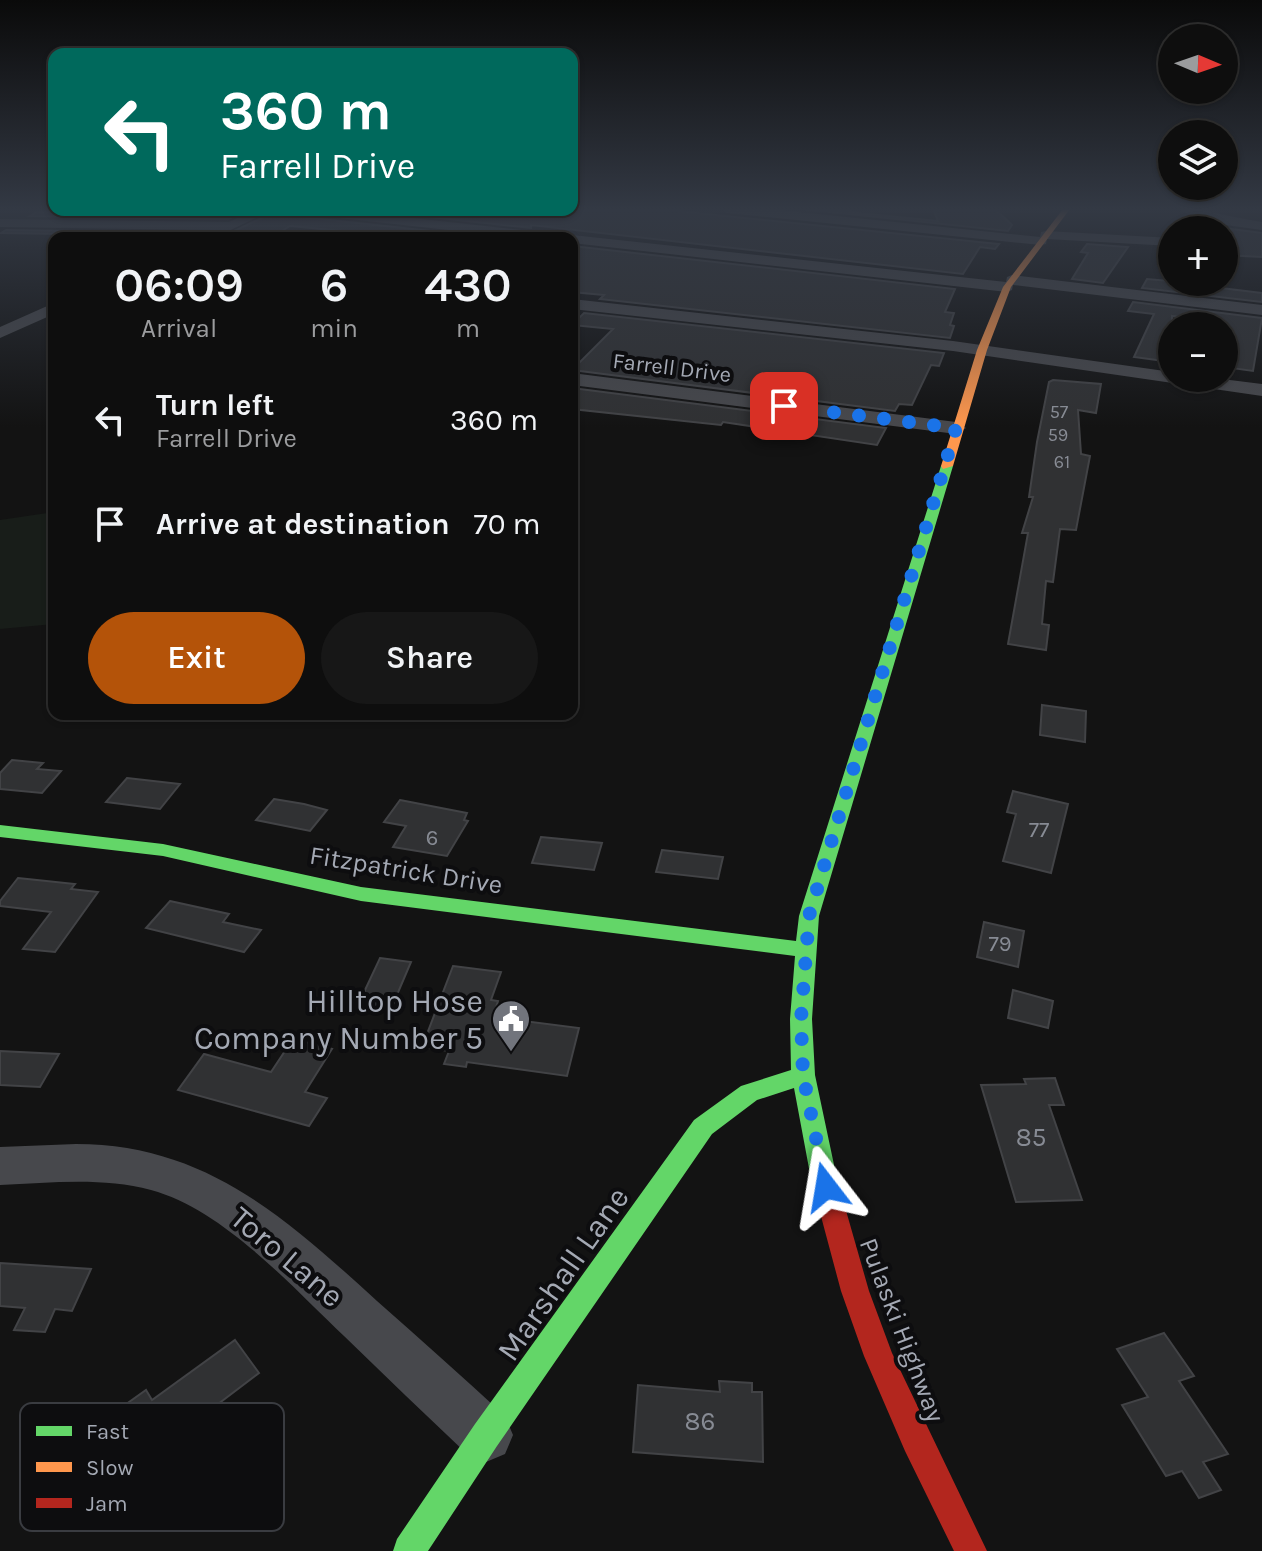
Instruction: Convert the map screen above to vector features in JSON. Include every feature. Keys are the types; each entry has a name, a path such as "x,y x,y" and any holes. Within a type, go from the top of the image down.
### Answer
{"main road":[{"name":"Pulaski Highway","path":"971,1551 913,1435 868,1329 819,1162 803,1075 801,1019 809,916 956,428 982,350 1012,281"},
{"name":"Fitzpatrick Drive","path":"0,831 163,850 361,894 806,950"},
{"name":"Marshall Lane","path":"409,1551 486,1435 703,1127 744,1094 764,1083 803,1075"}],"street":[{"path":"984,281 1262,310"},
{"path":"578,305 982,350 1158,376"},
{"path":"15,309 48,311"},
{"path":"0,333 48,312"},
{"name":"Farrell Drive","path":"578,380 956,428"},
{"path":"1238,387 1262,390"},
{"name":"Toro Lane","path":"0,1166 124,1165 168,1176 212,1197 260,1227 297,1259 486,1435"}],"shaded area":[{"path":"48,513 48,625 0,629 0,520"}],"building":[{"path":"578,281 887,281 955,289 945,312 954,313 950,325 954,326 950,338 600,299 604,295 578,293"},
{"path":"1146,281 1158,281 1158,290 1142,288"},
{"path":"1238,290 1262,293 1262,302 1211,296 1238,296"},
{"path":"1133,302 1214,312 1158,312 1158,360 1134,357 1154,314 1128,311"},
{"path":"584,313 944,353 939,366 931,365 912,405 899,404 895,411 578,371 578,364 613,329 578,326 578,319"},
{"path":"1238,315 1262,318 1253,371 1238,369"},
{"path":"1049,382 1101,384 1096,413 1078,410 1081,454 1090,456 1076,530 1060,529 1053,582 1046,581 1042,624 1049,625 1046,650 1008,644 1028,533 1022,533 1033,497 1029,497 1037,442"},
{"path":"578,389 886,428 877,445 723,422 721,425 578,410"},
{"path":"1042,705 1086,711 1085,742 1040,735"},
{"path":"12,760 43,763 37,769 61,771 42,793 0,789 0,773"},
{"path":"127,778 180,784 160,809 106,802"},
{"path":"1013,791 1068,804 1051,873 1003,861 1016,814 1007,812"},
{"path":"274,799 327,810 310,831 256,820"},
{"path":"400,800 467,813 464,820 468,821 447,856 393,847 406,826 384,822"},
{"path":"541,837 602,843 594,870 532,863"},
{"path":"662,850 723,857 718,879 656,872"},
{"path":"18,878 75,884 71,889 98,892 55,952 23,949 51,912 0,906 0,901"},
{"path":"170,901 229,914 223,922 261,930 244,952 146,928"},
{"path":"984,922 1024,931 1018,967 977,957"},
{"path":"380,958 411,962 391,1009 358,1005"},
{"path":"453,966 501,972 491,1000 498,1001 493,1017 579,1028 567,1076 467,1062 466,1067 444,1064 449,1051 422,1047"},
{"path":"1013,990 1053,1001 1048,1028 1008,1018"},
{"path":"293,1039 332,1049 305,1092 327,1098 309,1126 178,1090 204,1054 271,1072"},
{"path":"0,1051 59,1054 40,1087 0,1085"},
{"path":"1055,1078 1064,1105 1049,1105 1082,1200 1016,1202 981,1085 1026,1084 1024,1079"},
{"path":"0,1263 91,1269 72,1311 55,1309 45,1332 14,1330 25,1308 0,1306"},
{"path":"1164,1333 1194,1376 1179,1381 1228,1454 1203,1462 1221,1490 1199,1498 1182,1471 1166,1476 1122,1405 1148,1397 1117,1349"},
{"path":"235,1340 259,1373 219,1403 128,1403 146,1390 152,1400"},
{"path":"719,1381 752,1383 752,1392 762,1392 763,1462 633,1452 638,1385 720,1392"}],"traffic: fast":[{"path":"824,1179 803,1075 801,1019 809,916 947,466"},
{"path":"0,831 163,850 361,894 806,950"},
{"path":"409,1551 486,1435 703,1127 749,1093 803,1075"}],"traffic: slow":[{"path":"947,466 982,350 1011,281"}],"traffic: jam":[{"path":"824,1179 855,1291 878,1356 971,1551"}],"place":[{"name":"Hilltop Hose Company Number 5","path":"511,1053"}],"route":[{"path":"784,406 956,428 809,916 801,1019 803,1075 826,1187"}]}
